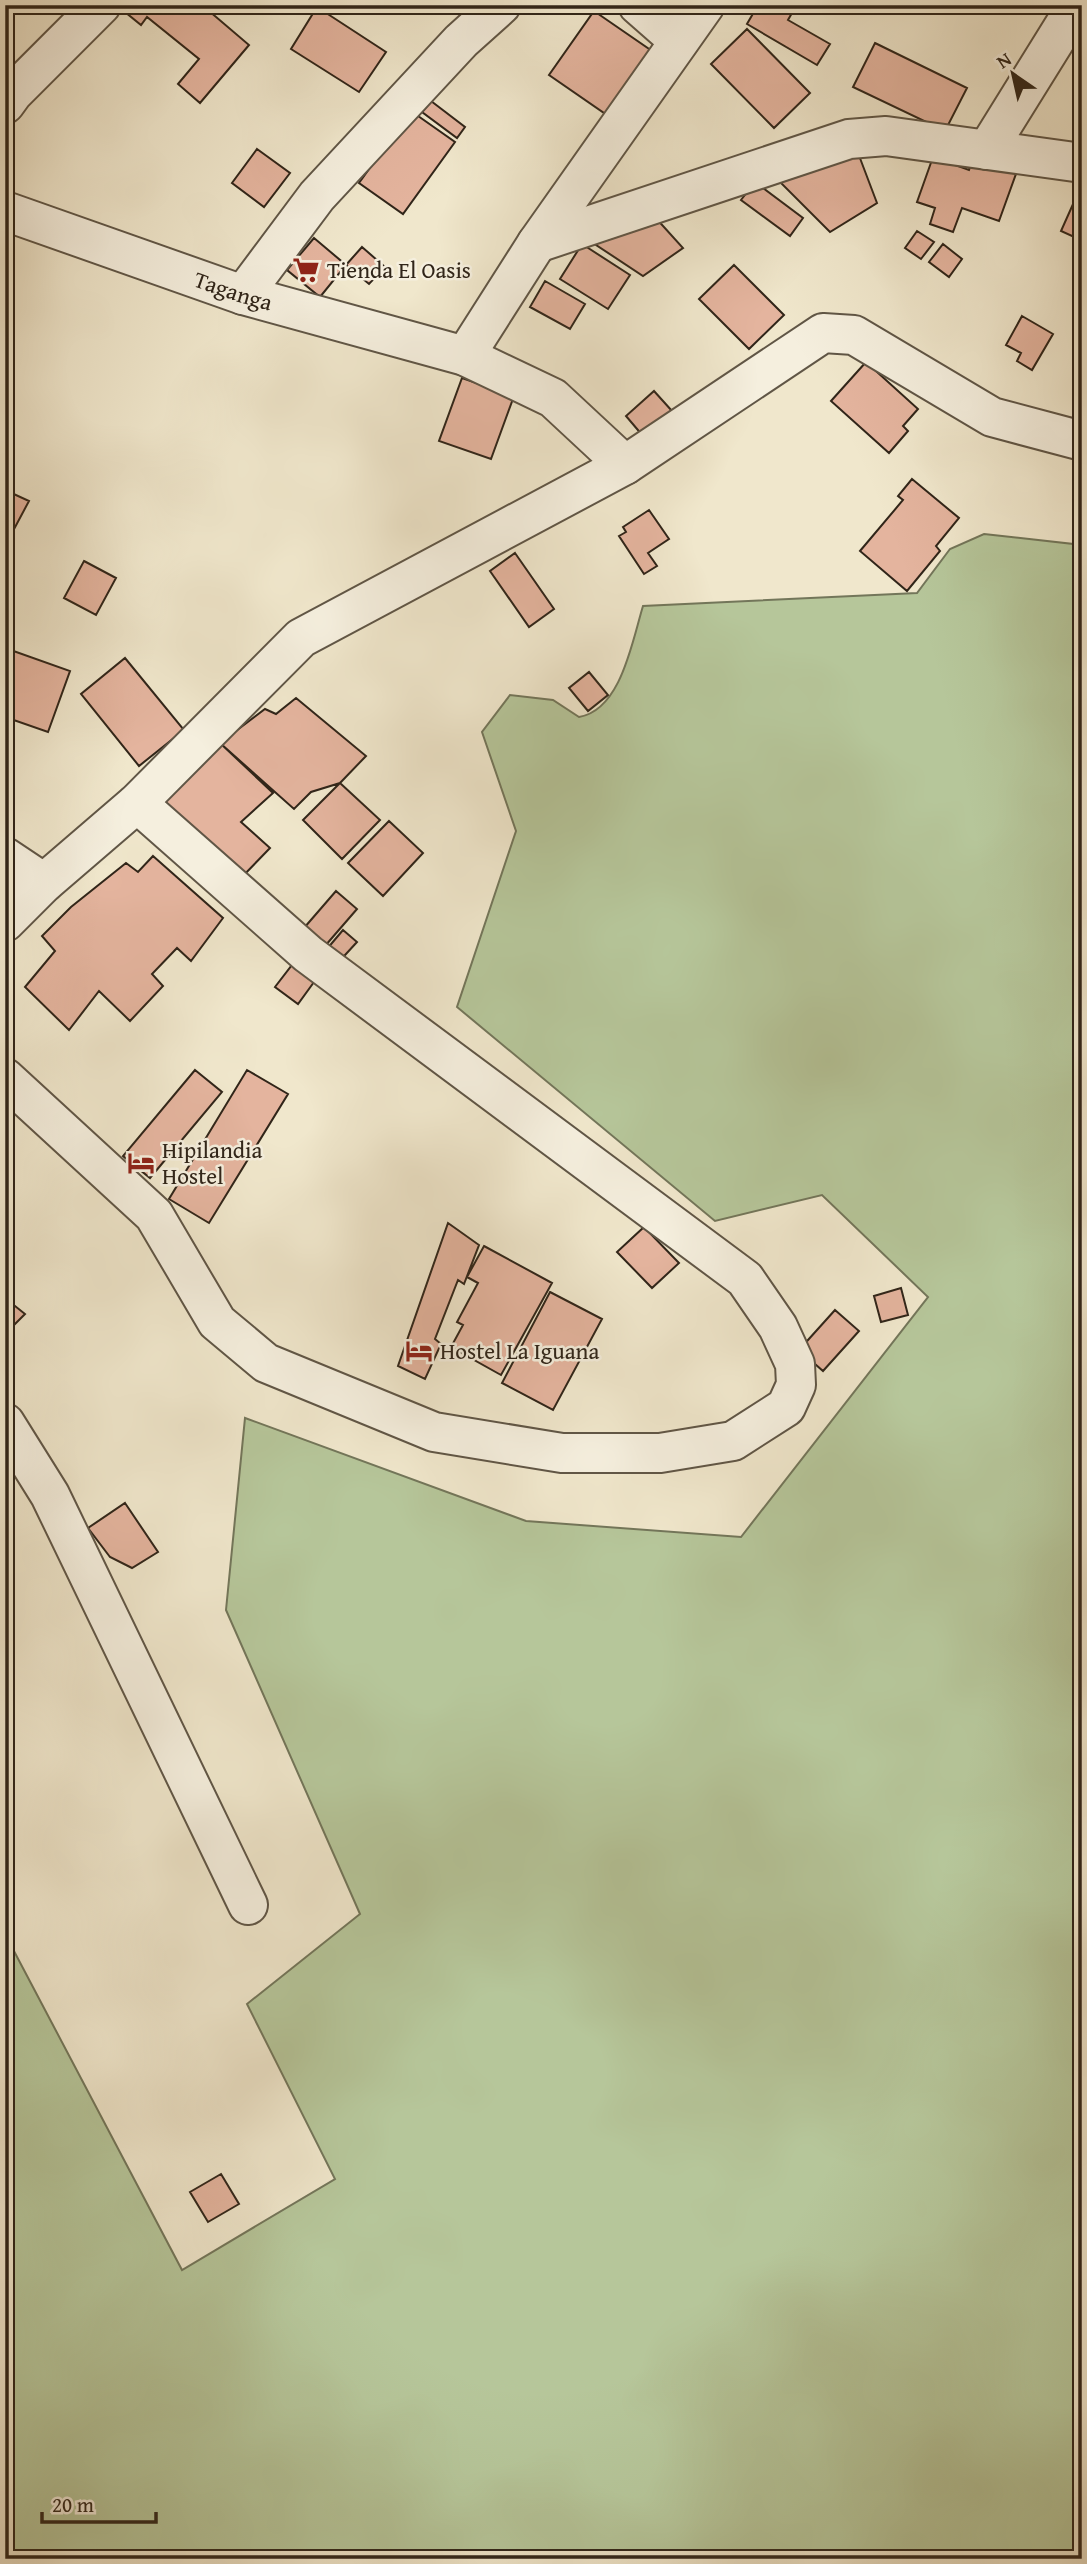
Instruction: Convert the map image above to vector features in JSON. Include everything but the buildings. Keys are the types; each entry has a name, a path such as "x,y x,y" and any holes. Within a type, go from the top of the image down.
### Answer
{"street":[{"path":"5,104 101,5"},
{"path":"243,295 317,196 461,41 502,5"},
{"path":"638,5 679,41"},
{"path":"465,356 537,243 705,5"},
{"path":"987,150 1077,5"},
{"path":"537,243 849,139 886,136 1082,163"},
{"name":"Taganga","path":"5,211 243,295 465,356 553,398 625,465"},
{"path":"5,922 44,883 137,803 301,638 625,465 823,333 854,335 992,417 1082,441"},
{"path":"5,1078 154,1215 217,1322 266,1363 434,1432 562,1453 660,1453 733,1441 786,1406 796,1385 795,1364 778,1328 745,1279 308,954 137,803"},
{"path":"5,858 44,883"},
{"path":"5,1423 50,1495 248,1905"}],"green space":[{"path":"984,534 1082,545 1082,2559 5,2559 5,1934 182,2270 335,2179 247,2004 360,1914 226,1610 245,1418 526,1521 741,1537 928,1297 822,1195 715,1221 457,1007 516,831 482,732 510,695 553,700 579,717 593,712 605,702 623,672 643,606 917,593 950,549"}],"place":[{"name":"Tienda El Oasis","path":"306,270"},
{"name":"Hipilandia Hostel","path":"141,1163"},
{"name":"Hostel La Iguana","path":"419,1351"}]}
